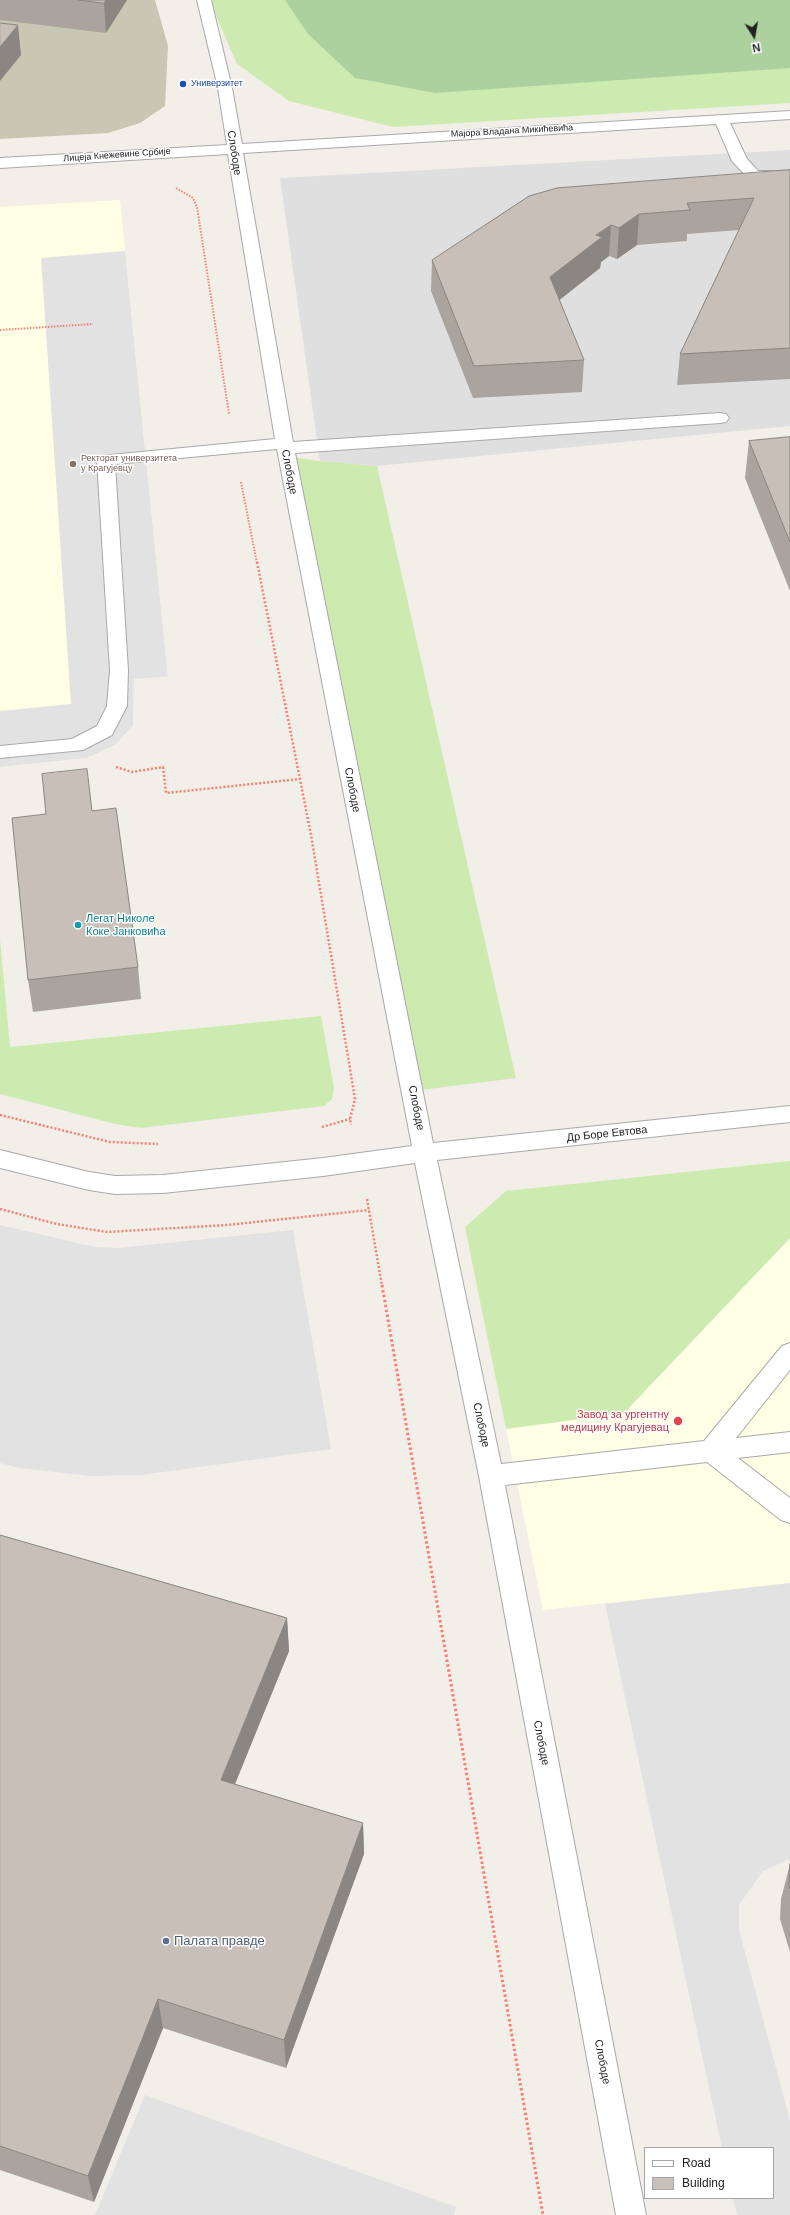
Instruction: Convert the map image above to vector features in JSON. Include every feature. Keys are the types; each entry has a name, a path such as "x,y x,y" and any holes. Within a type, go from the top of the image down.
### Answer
{"street":[{"name":"Слободе","path":"204,0 224,88 284,445 424,1153 491,1476 631,2215"},
{"name":"Мајора Владана Микићевића","path":"234,147 790,115"},
{"path":"721,119 740,161 754,176"},
{"name":"Лицеја Кнежевине Србије","path":"0,163 234,147"},
{"path":"738,177 790,176"},
{"path":"0,752 76,745 105,730 117,706 119,670 106,460 284,445 720,418"},
{"name":"Др Боре Евтова","path":"0,1159 89,1181 139,1185 163,1184 316,1168 424,1153 790,1114"},
{"path":"711,1451 790,1353"},
{"path":"491,1476 790,1442"},
{"path":"711,1451 790,1512"}],"path":[{"path":"0,330 93,324"},
{"path":"76,745 104,764 132,772 163,767 166,793 300,779"},
{"path":"0,1115 110,1142 162,1144"},
{"path":"318,1128 350,1119"},
{"path":"0,1209 57,1224 107,1232 227,1225 369,1210"}],"shaded area":[{"path":"0,0 155,0 168,46 165,106 140,123 108,133 0,139"},
{"path":"790,150 790,426 377,466 320,461 280,178"},
{"name":"Ректорат универзитета у Крагујевцу","path":"120,200 168,677 134,679 133,726 115,745 87,758 0,767 0,207"},
{"path":"125,251 168,677 134,679 133,726 115,745 87,758 0,767 0,711 71,704 41,258"},
{"path":"0,1225 95,1247 118,1248 293,1230 331,1449 141,1475 90,1476 19,1468 0,1463"},
{"name":"Завод за ургентну медицину Крагујевац","path":"790,1238 790,1583 543,1610 506,1429 624,1413"},
{"path":"790,1583 790,1861 787,1860 763,1871 739,1905 739,1930 790,2120 790,2215 737,2215 733,2199 774,2199 774,2147 722,2147 605,1604"},
{"path":"145,2095 456,2207 454,2215 95,2215"}],"green space":[{"path":"209,0 790,0 790,103 393,127 289,101 237,64"},
{"path":"285,0 790,0 790,68 435,93 355,78 308,34"},
{"path":"286,456 320,461 377,466 516,1078 413,1091"},
{"path":"0,939 10,1047 321,1016 334,1088 332,1099 324,1106 141,1128 115,1124 0,1094"},
{"path":"790,1161 790,1238 624,1413 506,1429 465,1227 506,1191"}],"building":[{"path":"79,0 106,0 104,3"},
{"path":"0,23 18,25 0,47"},
{"path":"790,170 790,348 680,354 754,198 687,203 690,210 639,214 619,228 611,225 596,235 602,237 550,277 584,360 474,366 432,260 529,196 557,188"},
{"path":"790,437 790,542 749,441"},
{"name":"Легат Николе Коке Јанковића","path":"87,769 92,811 116,808 138,967 28,980 12,818 46,814 42,774"},
{"name":"Палата правде","path":"0,1535 287,1618 221,1780 363,1823 284,2040 158,1999 88,2176 0,2146"},
{"path":"790,1864 790,1889 789,1885"}],"place":[{"name":"Универзитет","path":"183,84"},
{"name":"Ректорат универзитета у Крагујевцу","path":"73,464"},
{"name":"Легат Николе Коке Јанковића","path":"78,925"},
{"name":"Завод за ургентну медицину Крагујевац","path":"678,1421"},
{"name":"Палата правде","path":"166,1941"}]}
